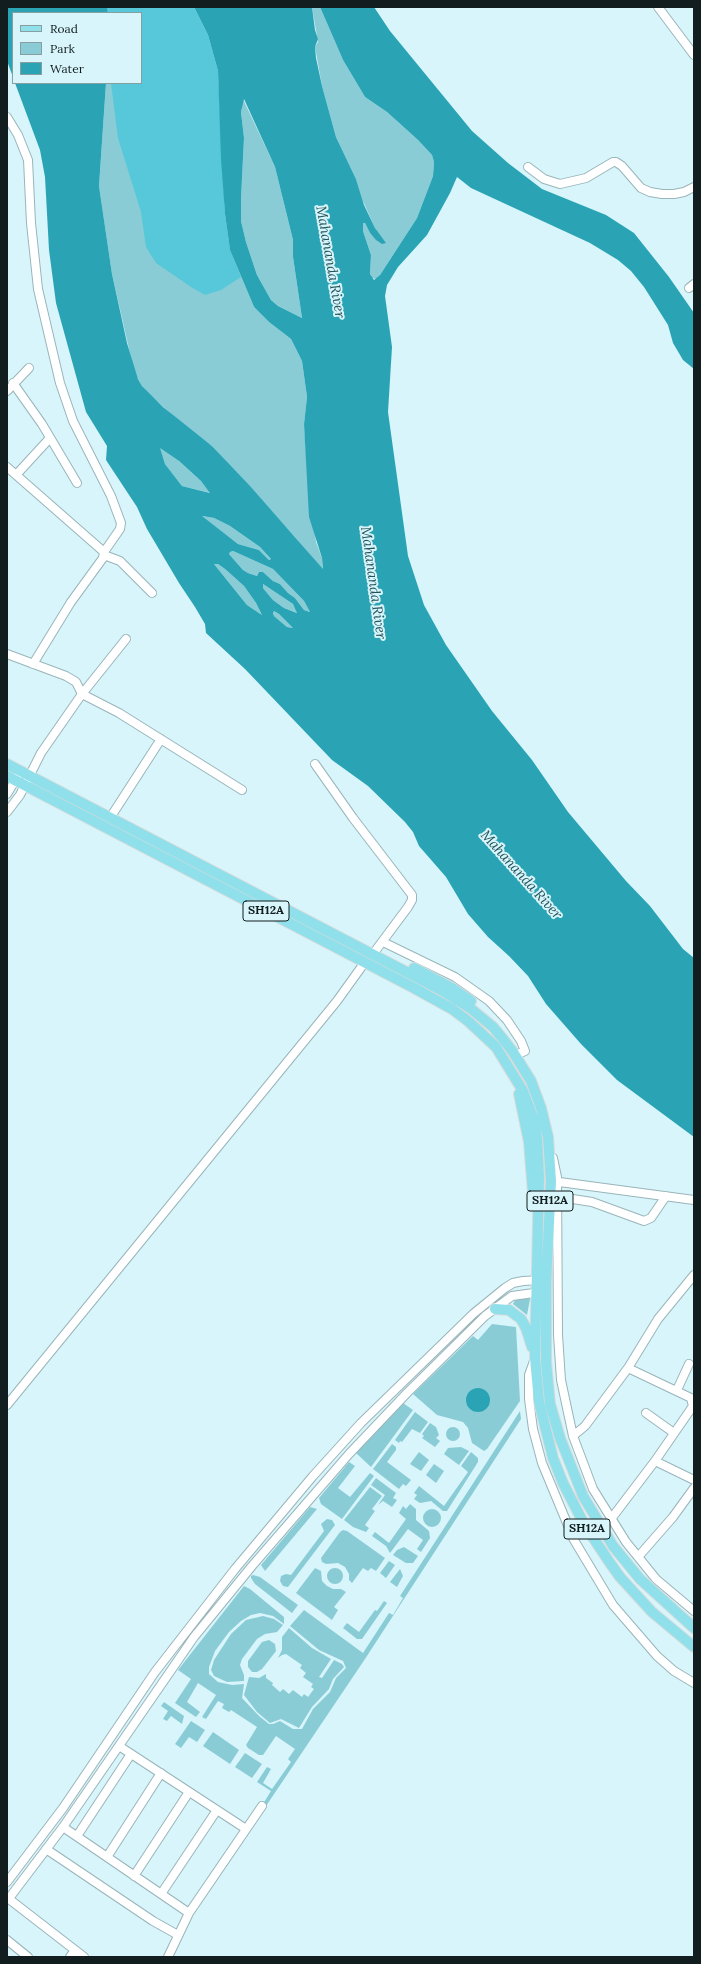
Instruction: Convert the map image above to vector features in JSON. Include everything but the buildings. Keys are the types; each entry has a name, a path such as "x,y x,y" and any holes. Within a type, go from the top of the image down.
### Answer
{"main road":[{"name":"SH12A","path":"7,764 374,954 401,962 452,988 484,1011 494,1023 500,1036 516,1056 536,1094 547,1132 554,1181 554,1196 542,1285 535,1358 539,1402 546,1435 563,1483 584,1524 620,1577 656,1616 694,1647"},
{"name":"SH12A","path":"11,778 431,997 463,1017 496,1047 509,1066 524,1116 529,1142 533,1191 539,1215 546,1362 550,1404 560,1438 574,1477 600,1527 622,1558 650,1589 694,1628"},
{"path":"494,1309 509,1310 521,1319 526,1328 535,1358"}],"street":[{"path":"658,7 694,55"},
{"path":"7,117 18,135 28,160 32,230 38,289 60,384 73,421 111,496 122,523 120,529 71,602 33,664"},
{"path":"528,167 544,179 560,184 586,178 613,162 616,162 622,166 640,188 650,192 674,194 684,192 694,187"},
{"path":"7,391 29,368"},
{"path":"13,383 28,403 77,483"},
{"path":"50,438 10,472 104,553 120,561 152,593"},
{"path":"7,812 20,795 41,753 82,694 126,639"},
{"path":"7,654 56,672 76,682 82,694 119,713 242,790"},
{"path":"110,818 160,739"},
{"path":"315,764 348,812 412,895 412,900 408,907 374,954"},
{"path":"7,794 11,778 20,771"},
{"path":"383,942 455,977 489,1001 507,1020 521,1041 525,1051 516,1056"},
{"path":"7,1405 332,1008 365,962"},
{"path":"554,1181 694,1200"},
{"path":"666,1196 651,1218 644,1221 592,1202 554,1196 558,1284 558,1335 561,1380 573,1436 593,1489 611,1519 638,1558 667,1589 694,1611"},
{"path":"573,1436 585,1426 628,1368 658,1319 694,1276"},
{"path":"7,1882 63,1808 155,1672 271,1526 356,1429 473,1314 513,1283 542,1285 558,1284"},
{"path":"84,1957 73,1954 8,1898 63,1827 119,1746 141,1711 194,1636 280,1533 349,1454 405,1394 480,1322 494,1309 512,1296 542,1285"},
{"path":"473,1314 480,1322"},
{"path":"535,1358 529,1375 529,1399 533,1429 549,1481 574,1540 614,1605 657,1656 670,1667 694,1683"},
{"path":"677,1390 689,1364"},
{"path":"611,1519 655,1461 693,1406 693,1401 691,1398 677,1390 645,1378 628,1368"},
{"path":"398,1387 405,1394"},
{"path":"646,1413 674,1433"},
{"path":"655,1461 694,1480"},
{"path":"638,1558 673,1517 694,1488"},
{"path":"271,1526 280,1533"},
{"path":"119,1746 246,1829"},
{"path":"77,1836 131,1754"},
{"path":"107,1857 161,1773"},
{"path":"134,1876 190,1792"},
{"path":"171,1956 178,1935 189,1913 262,1806"},
{"path":"161,1894 217,1810"},
{"path":"63,1827 189,1913"},
{"path":"46,1849 153,1921 178,1935"},
{"path":"7,1940 28,1957"}],"green space":[{"path":"107,7 194,7 230,250 254,307 269,322 291,339 302,361 307,397 304,424 307,465 316,542 322,558 323,570 212,446 180,422 148,393 142,386 134,371 112,274 99,186 106,84 142,84 142,12 108,12"},
{"path":"312,7 320,7 343,60 365,97 387,112 418,140 432,155 434,162 433,176 417,218 376,279 372,278 370,274 371,255 363,231 363,223 365,223 370,233 379,242 375,228 362,199 356,179 336,137 322,86 315,47 318,42"},
{"path":"243,99 275,167 293,240 293,257 302,318 278,306 271,300 257,275 246,242 241,221 244,138 241,112"},
{"path":"159,447 179,461 201,481 211,493 182,486 165,464"},
{"path":"201,516 214,518 230,526 260,547 271,559 269,560 259,550 238,544"},
{"path":"233,551 273,569 304,601 310,612 304,610 295,598 280,584 273,581 263,572 259,572 257,576 243,570 229,554"},
{"path":"214,564 218,564 225,569 244,586 256,603 262,615 247,605"},
{"path":"263,584 293,604 298,613 284,608 273,600 263,588"},
{"path":"274,611 293,628 287,627 274,616"},
{"path":"526,1297 530,1299 527,1315 513,1304 515,1300"},
{"path":"492,1324 516,1327 520,1401 487,1449 484,1451 472,1443 468,1428 463,1422 437,1415 413,1394 473,1336 478,1340"},
{"path":"403,1403 413,1410 371,1467 356,1453"},
{"path":"520,1411 521,1419 365,1659 266,1806 263,1804 271,1791 257,1782 267,1767 271,1769 263,1783 272,1789 291,1762 288,1759 295,1749 276,1736 263,1755 259,1755 246,1745 257,1727 231,1710 229,1712 222,1708 224,1704 218,1701 206,1719 202,1717 216,1695 198,1683 187,1702 200,1712 196,1717 175,1703 191,1679 178,1670 244,1586 250,1589 284,1617 284,1624 273,1616 260,1613 251,1615 241,1621 229,1632 215,1651 209,1667 209,1674 218,1682 232,1685 244,1684 242,1698 269,1724 280,1721 293,1729 302,1729 313,1709 330,1692 336,1678 346,1668 343,1661 319,1650 290,1626 304,1610 363,1653 389,1613 393,1615 403,1598 400,1596"},
{"path":"415,1412 428,1422 420,1433 412,1429 402,1442 400,1441 399,1443 395,1440"},
{"path":"430,1423 436,1427 439,1435 436,1438 440,1441 435,1447 422,1438 424,1436 422,1434"},
{"path":"453,1427 458,1429 460,1434 458,1439 453,1441 448,1439 446,1434 448,1429"},
{"path":"392,1444 396,1447 396,1450 387,1462 411,1480 406,1486 403,1484 399,1489 373,1469"},
{"path":"461,1447 469,1451 459,1465 444,1454 448,1448"},
{"path":"419,1452 429,1460 421,1471 410,1464"},
{"path":"471,1452 478,1458 478,1462 447,1511 443,1511 431,1501 420,1503 414,1499 417,1495 414,1493 419,1486 444,1506 468,1472 461,1466"},
{"path":"349,1462 355,1466 338,1488 350,1497 370,1473 374,1476 342,1519 321,1504 319,1498"},
{"path":"434,1464 444,1471 436,1483 426,1475"},
{"path":"376,1478 396,1493 393,1498 397,1500 392,1507 383,1501 378,1505 385,1495 371,1485"},
{"path":"370,1487 382,1496 372,1509 375,1511 365,1525 369,1528 366,1532 353,1527 344,1520"},
{"path":"410,1504 416,1509 416,1520 429,1531 430,1538 421,1552 417,1549 423,1540 408,1529 390,1553 386,1546 372,1536 375,1532 389,1543 406,1519 399,1513 403,1506 406,1509"},
{"path":"310,1507 317,1509 265,1571 261,1565"},
{"path":"432,1509 438,1512 441,1518 438,1524 432,1527 426,1524 423,1518 426,1512"},
{"path":"327,1519 332,1520 335,1525 288,1587 283,1586 280,1581 281,1576 286,1574 291,1575 324,1531 321,1524"},
{"path":"343,1530 347,1531 385,1558 376,1571 371,1568 368,1571 363,1568 352,1583 349,1580 349,1574 345,1567 338,1563 326,1564 322,1562 321,1558"},
{"path":"404,1547 418,1556 413,1563 406,1563 393,1555 397,1550"},
{"path":"389,1561 395,1565 386,1578 380,1573"},
{"path":"315,1568 321,1571 322,1581 327,1586 333,1589 341,1589 346,1592 334,1607 338,1610 332,1620 296,1593"},
{"path":"335,1568 341,1570 343,1576 341,1582 335,1584 329,1582 327,1576 329,1570"},
{"path":"400,1569 403,1576 397,1587 390,1582"},
{"path":"253,1575 260,1577 298,1605 292,1613 255,1584 251,1578"},
{"path":"384,1601 387,1603 362,1639 357,1639 343,1628 347,1623 359,1632 375,1610 377,1611"},
{"path":"263,1616 274,1619 283,1625 277,1632 265,1634 257,1639 242,1659 240,1665 244,1675 244,1681 227,1682 214,1676 211,1670 214,1660 231,1634 246,1620"},
{"path":"289,1628 312,1648 331,1659 319,1677 322,1678 334,1660 342,1664 344,1667 333,1679 329,1689 312,1707 299,1728 281,1719 270,1723 257,1712 244,1695 249,1677 259,1678 266,1674 266,1678 273,1683 272,1685 280,1692 283,1689 289,1694 293,1690 302,1697 304,1694 308,1697 314,1689 311,1687 313,1684 303,1677 306,1673 300,1668 302,1665 286,1654 278,1658 282,1650 282,1637"},
{"path":"269,1640 275,1644 276,1651 262,1669 257,1672 252,1672 248,1667 248,1661 262,1642"},
{"path":"164,1702 184,1716 182,1724 171,1716 167,1721 163,1719 168,1711 161,1706"},
{"path":"191,1721 205,1730 197,1742 189,1737 181,1748 175,1744"},
{"path":"213,1732 239,1750 230,1764 203,1746"},
{"path":"245,1753 262,1764 252,1778 235,1767"}],"shaded area":[{"path":"107,7 194,7 208,35 218,71 225,214 230,250 241,277 221,290 205,295 191,287 156,263 146,247 141,212 118,138 111,84 142,84 142,12 108,12"}],"water":[{"path":"7,7 107,7 108,12 12,12 12,74 7,61"},
{"name":"Mahananda River","path":"194,7 312,7 315,30 318,39 315,47 316,58 336,137 356,179 364,205 375,228 386,243 382,244 376,240 370,233 365,223 363,223 363,231 371,255 370,274 374,280 380,275 417,218 433,176 434,162 432,155 418,140 387,112 365,97 343,60 320,7 374,7 390,31 472,131 508,163 542,189 606,215 634,233 669,277 694,313 694,369 683,360 673,343 668,325 644,287 631,271 618,260 590,243 471,188 457,177 427,235 398,267 387,285 385,296 392,347 388,412 408,556 424,605 446,645 492,711 532,760 568,812 626,881 650,906 683,949 694,958 694,1137 617,1080 581,1044 546,1004 528,976 488,937 468,914 446,877 419,846 413,832 405,822 368,786 332,760 245,669 206,633 205,624 147,529 137,507 106,460 107,446 86,412 56,303 49,250 45,177 40,150 15,84 106,84 99,186 112,274 127,343 138,379 142,386 163,407 212,446 250,486 323,569 322,558 309,517 304,424 307,397 302,361 291,339 269,322 254,307 230,250 225,214 221,159 218,71 208,35","holes":["244,99 275,167 293,240 293,257 302,318 278,306 271,300 257,275 246,242 241,221 244,138 241,112","160,448 179,461 201,481 210,493 182,486 165,464","202,516 214,518 230,526 260,547 271,559 269,560 259,550 238,544","233,551 273,569 304,601 310,612 304,610 295,598 280,584 273,581 263,572 259,572 257,576 243,570 229,554","214,564 218,564 225,569 244,586 256,603 262,615 247,605","263,584 293,604 297,613 284,608 273,600 263,588","274,611 279,614 293,628 287,627 274,616"]},
{"path":"478,1388 487,1391 490,1400 487,1409 478,1412 469,1409 466,1400 469,1391"}]}
